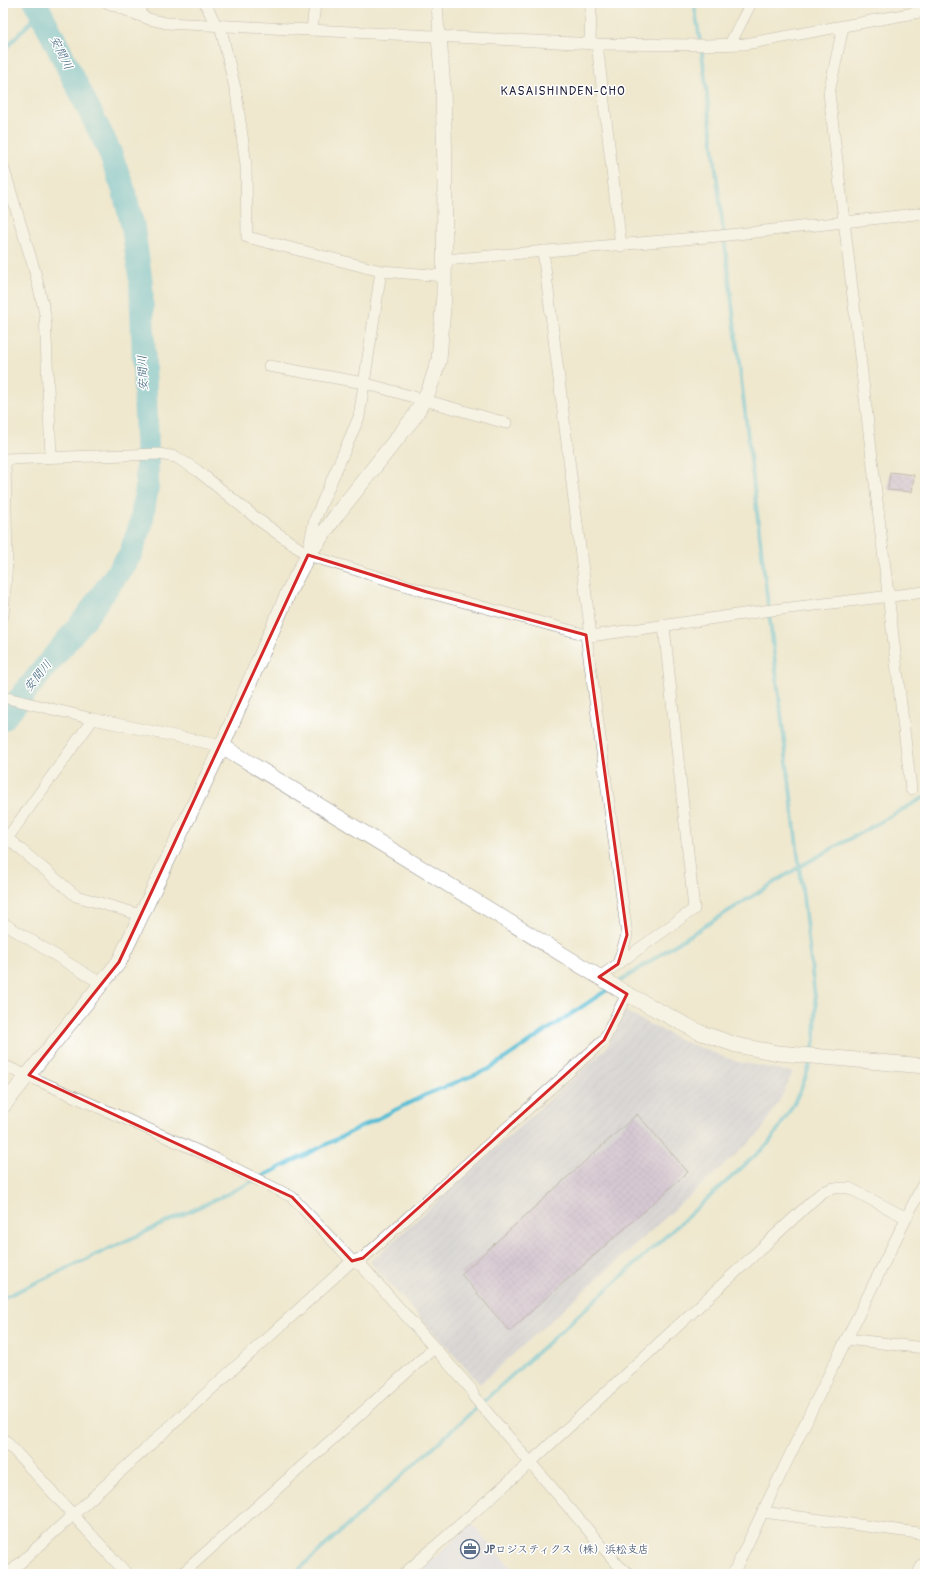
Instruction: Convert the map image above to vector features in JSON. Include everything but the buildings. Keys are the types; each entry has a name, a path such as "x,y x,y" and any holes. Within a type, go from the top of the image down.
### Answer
{"main road":[{"path":"921,1574 925,1566"}],"street":[{"path":"108,3 138,15 166,23 594,44 745,44 925,11"},
{"path":"138,15 142,6 141,3"},
{"path":"205,3 218,25 236,92 246,166 247,237 381,272 444,276"},
{"path":"312,30 315,3"},
{"path":"3,1106 119,962 222,746 289,591 308,555 338,513 414,417 429,390 439,360 444,276 444,141 437,3"},
{"path":"591,3 594,44 621,246"},
{"path":"730,44 751,3"},
{"path":"843,27 829,93 911,789"},
{"path":"3,166 35,272 45,314 51,457"},
{"path":"444,260 621,246 925,213"},
{"path":"543,251 627,935 618,964"},
{"path":"308,555 315,519 359,418 381,272"},
{"path":"270,366 364,384 506,423"},
{"path":"3,616 7,562 4,459 159,454 176,457 198,471 256,518 308,555 427,592 589,635 664,626 764,611 925,592"},
{"path":"602,979 618,964 694,910 664,626"},
{"path":"3,697 93,719 222,746 602,979 699,1032 736,1045 802,1055 925,1066"},
{"path":"93,719 5,841 76,896 141,916"},
{"path":"3,923 102,984"},
{"path":"8,1574 72,1514 352,1261 363,1258 604,1040 624,992"},
{"path":"3,1065 29,1075 247,1174 292,1197 352,1261 362,1266 471,1389 474,1398 531,1462 619,1566 629,1574"},
{"path":"733,1574 905,1217 925,1180"},
{"path":"404,1574 531,1462 822,1192 834,1188 849,1188 905,1217"},
{"path":"846,1339 925,1348"},
{"path":"182,1574 434,1348"},
{"path":"3,1438 127,1574"},
{"path":"763,1512 925,1534"}],"highlighted area":[{"path":"308,555 427,592 586,635 627,935 618,964 599,977 627,994 604,1040 363,1258 352,1261 292,1197 29,1075 119,962"}],"shaded area":[{"path":"624,1011 683,1041 738,1062 793,1072 783,1094 760,1133 480,1384 370,1262 607,1047"},
{"name":"JPロジスティクス（株）浜松支店","path":"472,1524 517,1574 417,1574"}],"waterway":[{"name":"安間川","path":"3,719 87,616 130,555 141,524 147,487 147,445 141,283 133,227 123,188 109,150 36,3"},
{"path":"694,3 702,53 816,1005 815,1039 812,1053"},
{"path":"3,51 41,11"},
{"path":"616,984 679,942 799,867 925,797"},
{"path":"3,1298 225,1195 425,1095 489,1069 610,988"},
{"path":"294,1574 768,1144 794,1104 804,1082 811,1059"}],"place":[{"name":"JPロジスティクス（株）浜松支店","path":"470,1549"}],"district":[{"name":"KASAISHINDEN-CHO","path":"563,91"}]}
